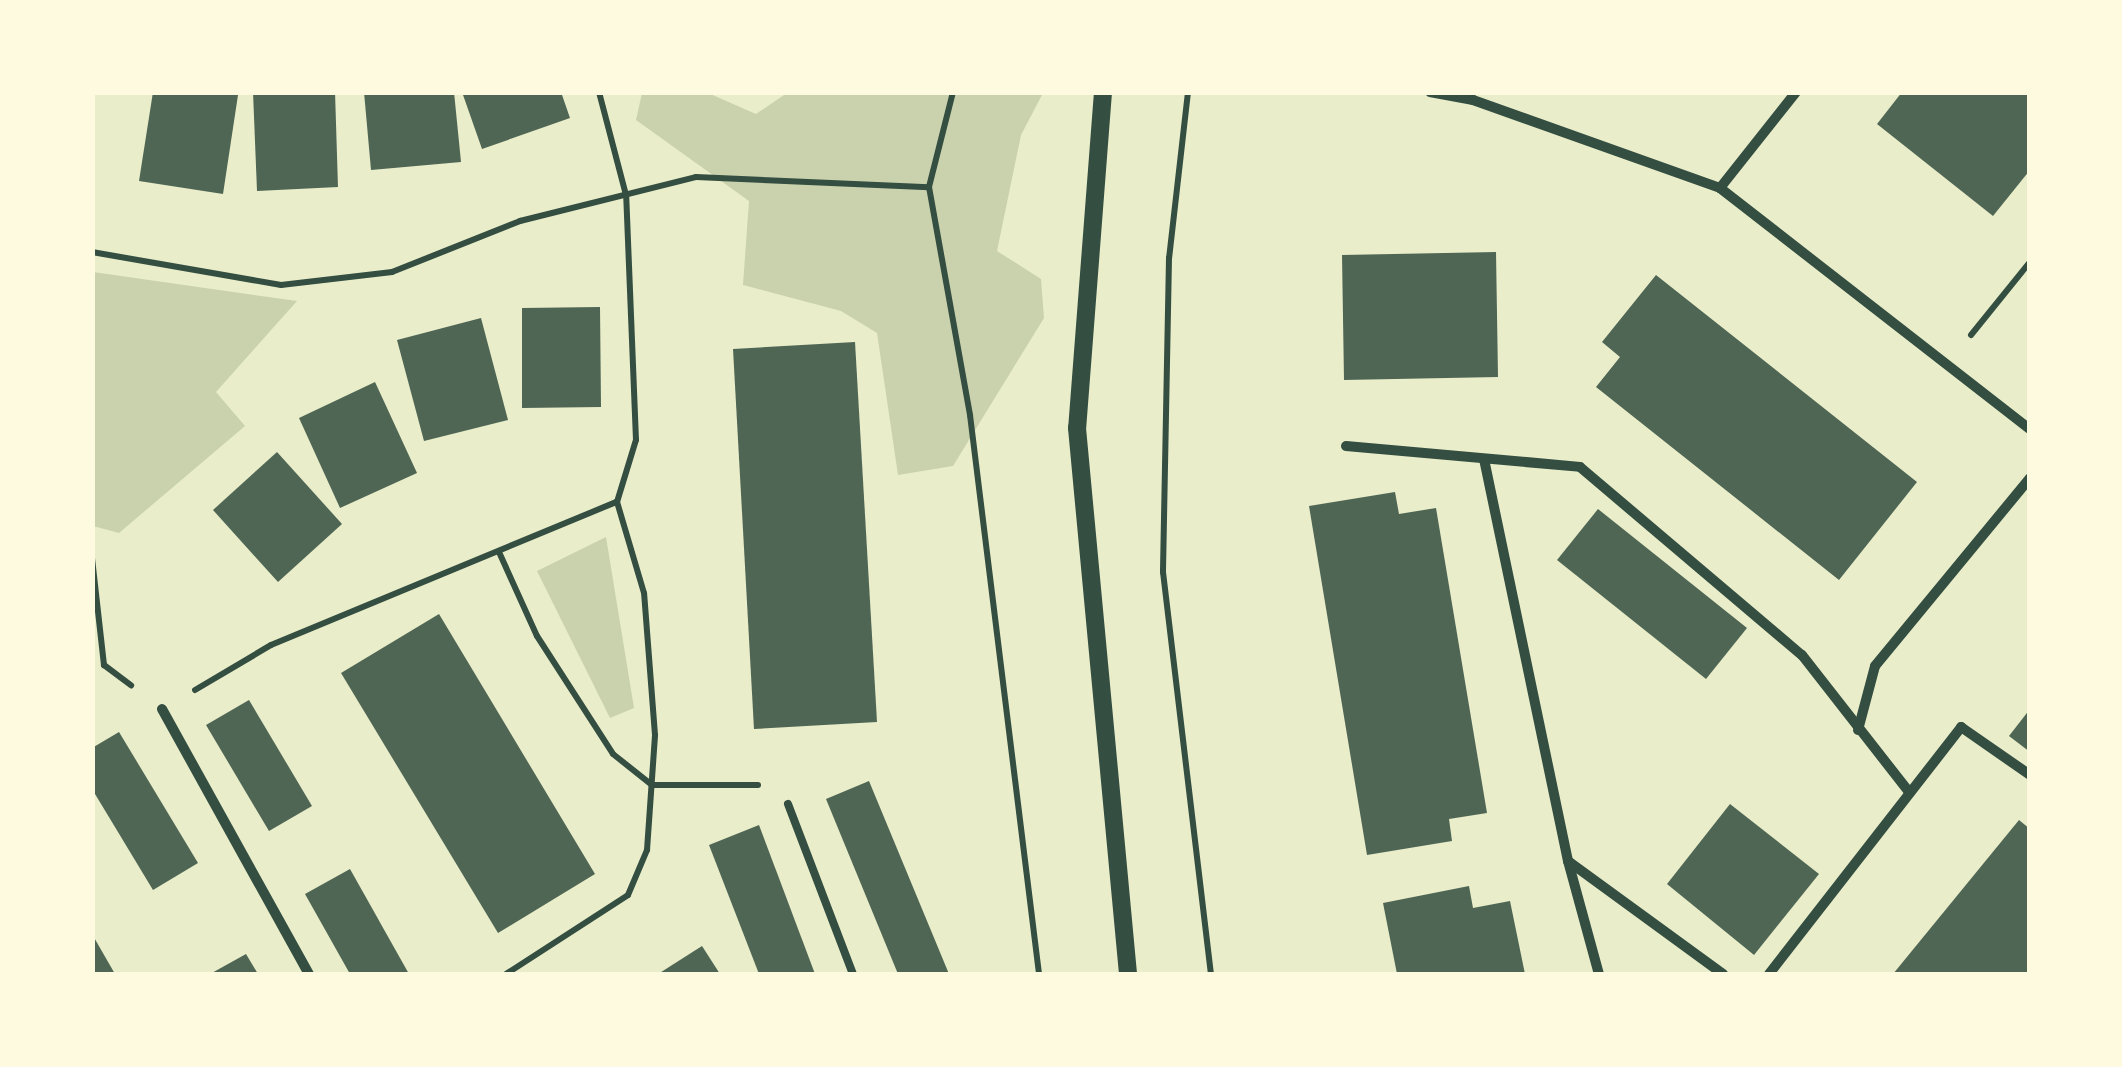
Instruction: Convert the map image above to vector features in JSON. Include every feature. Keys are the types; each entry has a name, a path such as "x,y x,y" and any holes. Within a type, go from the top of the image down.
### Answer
{"street":[{"path":"1103,92 1078,428 1128,974"},
{"path":"1430,92 1473,100 1720,188 2030,429"},
{"path":"1720,188 1796,92"},
{"path":"1346,446 1580,467 1802,655 1910,794"},
{"path":"1484,458 1568,861 1600,974"},
{"path":"1858,730 1875,666 2030,478"},
{"path":"162,709 309,974"},
{"path":"1769,974 1961,727 2030,776"},
{"path":"1568,861 1723,974"}],"lane":[{"path":"788,804 853,974"}],"path":[{"path":"506,974 628,895 647,850 652,784 644,593 617,502 636,440 626,195 600,92"},
{"path":"953,92 929,188 970,415 1039,974"},
{"path":"1188,92 1169,258 1163,572 1210,974"},
{"path":"92,252 281,285 392,272 520,220 696,177 929,188"},
{"path":"1947,364 2030,262"},
{"path":"92,558 104,664 162,709 271,645 617,502"},
{"path":"499,552 537,636 613,754 652,784 774,783 788,804"},
{"path":"92,671 104,664"}],"green space":[{"path":"642,93 708,93 756,114 787,93 1043,93 1021,135 997,251 1041,279 1044,318 953,466 898,475 877,333 841,311 743,285 749,201 636,120"},
{"path":"93,272 297,301 216,392 245,426 119,533 93,526"},
{"path":"606,537 634,708 610,718 537,571"}],"building":[{"path":"153,92 238,95 223,194 139,181"},
{"path":"253,92 335,92 338,187 257,191"},
{"path":"364,92 454,92 461,162 371,170"},
{"path":"462,92 561,92 570,118 482,149"},
{"path":"1902,92 2030,92 2030,170 1993,216 1877,124"},
{"path":"1496,252 1498,377 1344,380 1342,255"},
{"path":"1656,275 1917,482 1839,580 1596,387 1620,357 1602,342"},
{"path":"600,307 601,407 522,408 522,308"},
{"path":"481,318 508,420 424,441 397,340"},
{"path":"855,342 877,722 754,729 733,349"},
{"path":"375,382 417,473 340,508 299,418"},
{"path":"277,452 342,524 278,582 213,510"},
{"path":"1395,492 1399,514 1436,508 1487,813 1449,819 1452,841 1367,855 1309,506"},
{"path":"1598,509 1747,628 1706,679 1557,560"},
{"path":"439,614 595,874 498,933 341,673"},
{"path":"249,700 312,806 269,831 206,725"},
{"path":"2030,709 2030,752 2009,736"},
{"path":"119,732 198,863 153,890 92,789 92,748"},
{"path":"869,781 949,974 898,974 826,799"},
{"path":"1730,804 1819,874 1754,955 1667,884"},
{"path":"2019,820 2030,829 2030,974 1893,974"},
{"path":"759,825 815,974 759,974 709,845"},
{"path":"350,869 409,974 350,974 305,894"},
{"path":"1469,886 1473,908 1510,901 1525,974 1397,974 1383,903"},
{"path":"92,934 115,974 92,974"},
{"path":"702,946 720,974 658,974"},
{"path":"246,954 258,974 210,974"}]}
